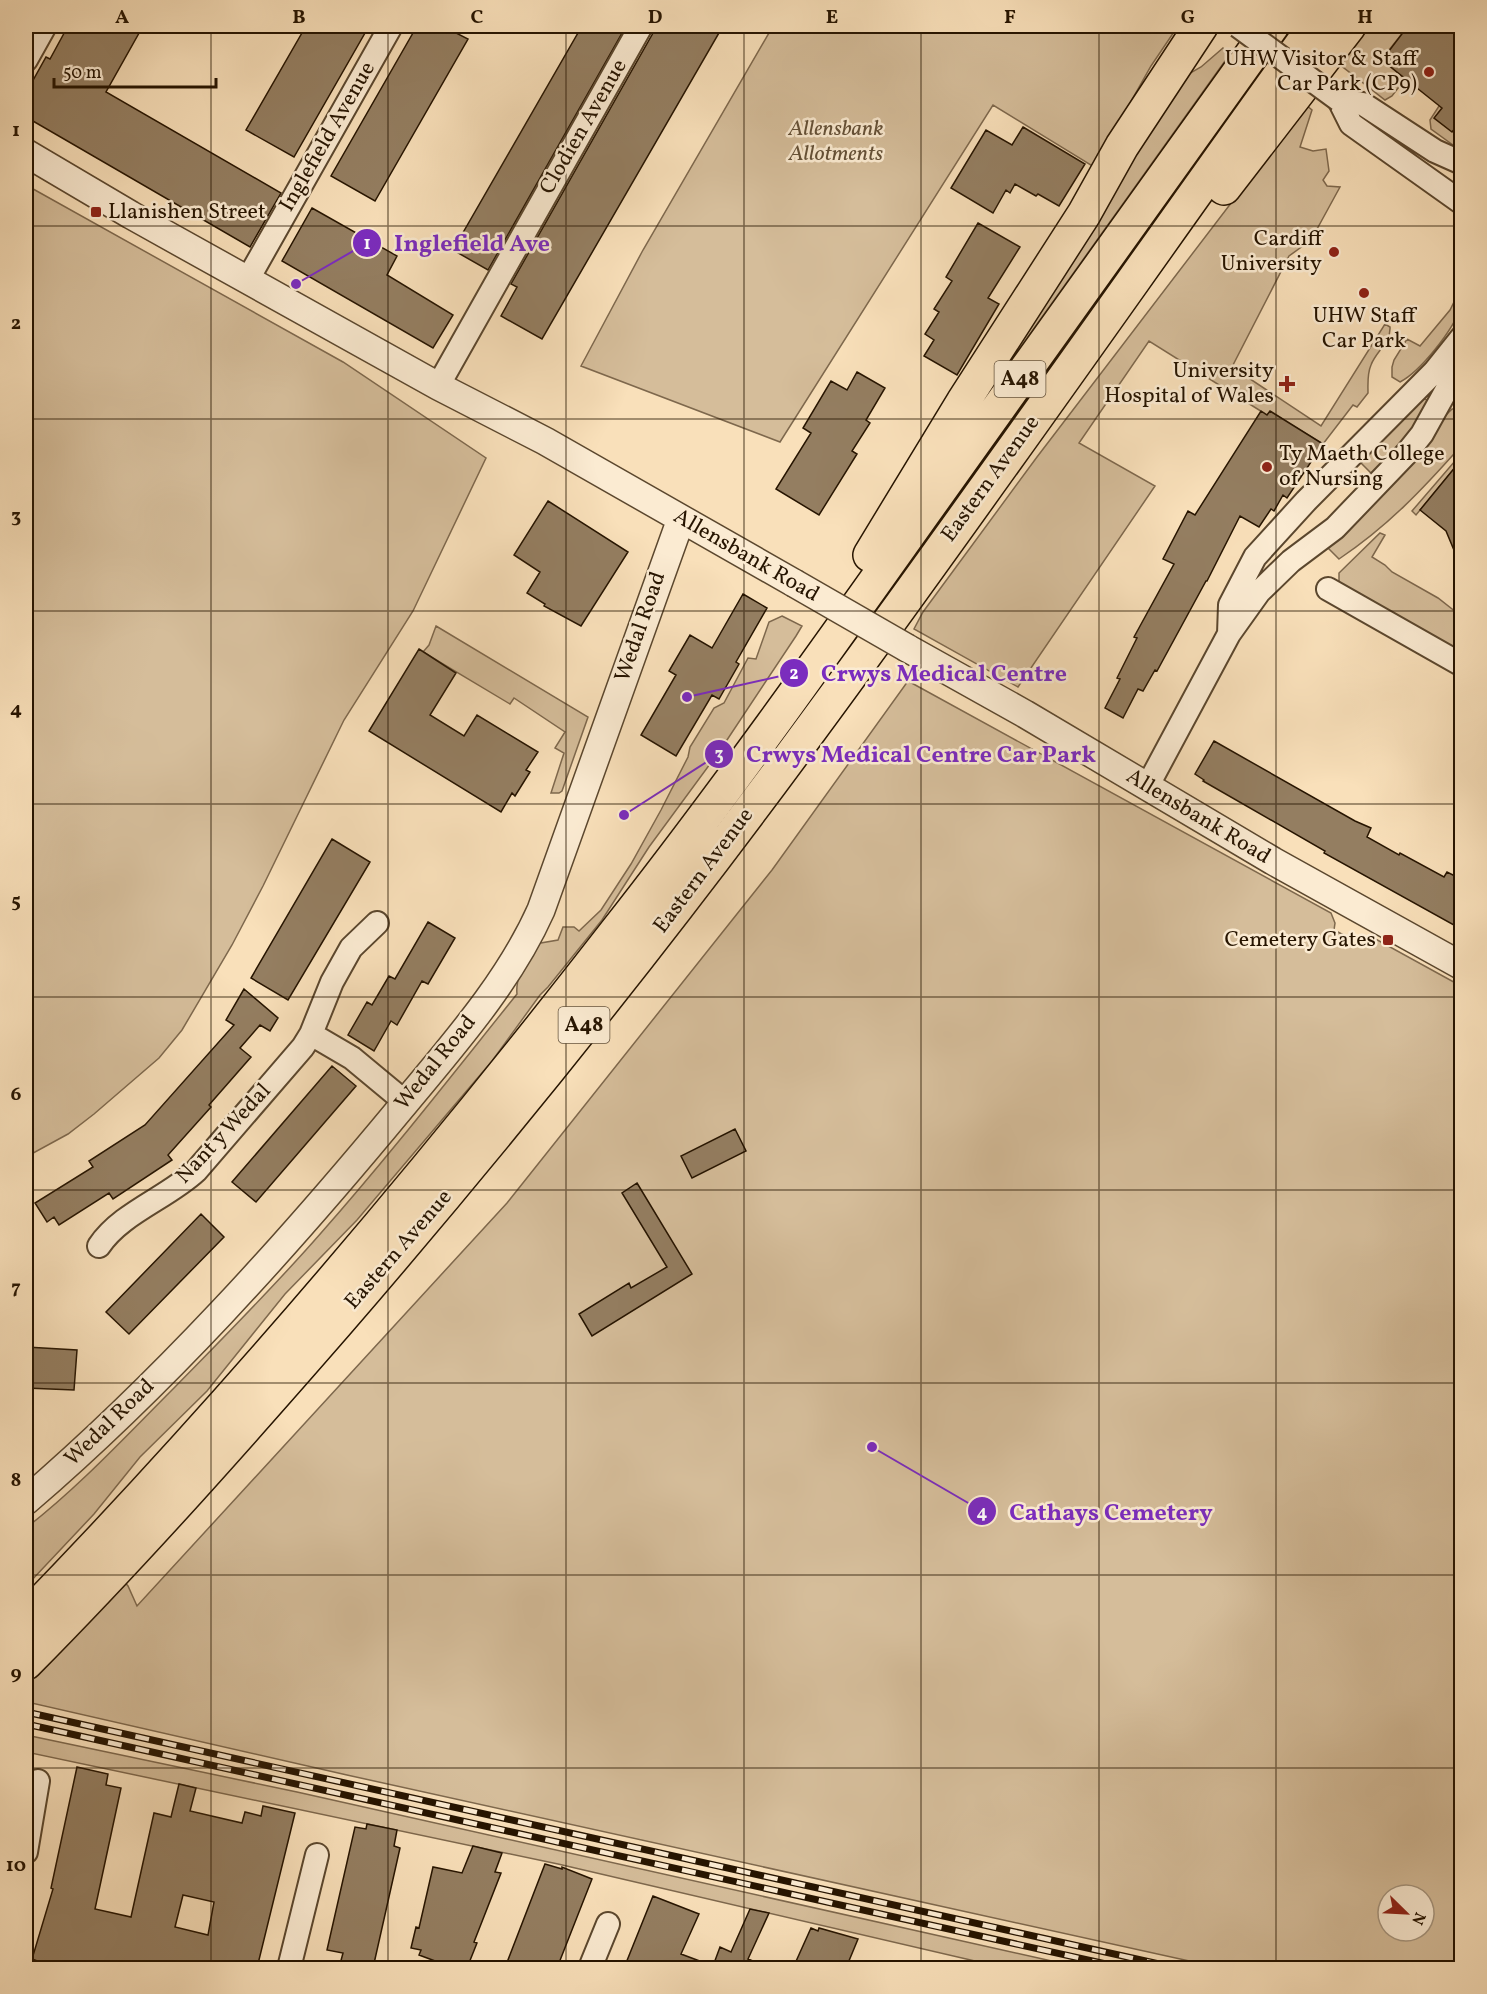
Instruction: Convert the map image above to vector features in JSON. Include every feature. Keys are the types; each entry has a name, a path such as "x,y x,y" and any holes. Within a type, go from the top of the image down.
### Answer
{"highway":[{"path":"767,733 804,656 1084,214 1122,146 1201,26"},
{"name":"Eastern Avenue","path":"26,1618 237,1389 421,1176 615,934 767,733 1272,26"},
{"name":"Eastern Avenue","path":"26,1663 87,1601 256,1415 438,1205 640,955 808,734 1315,26"},
{"path":"1089,343 1141,295 1349,26"}],"street":[{"path":"26,60 45,26"},
{"name":"Inglefield Avenue","path":"248,279 391,26"},
{"name":"Clodien Avenue","path":"438,386 641,26"},
{"path":"1238,26 1338,100 1352,124 1461,203"},
{"path":"1338,100 1363,104 1435,151 1461,163"},
{"name":"Allensbank Road","path":"26,153 131,215 438,386 545,441 1273,861 1461,966"},
{"path":"1229,634 1230,605 1256,556 1306,501 1434,372 1461,337"},
{"path":"1147,787 1229,634 1259,592 1291,561 1335,528 1406,454 1422,434 1461,362"},
{"name":"Wedal Road","path":"26,1501 130,1405 229,1306 346,1174 405,1102 484,1003 525,943 534,926 558,863 681,519"},
{"path":"1328,589 1461,665"},
{"name":"Nant y Wedal","path":"99,1246 109,1232 196,1171 303,1047 311,1034 332,982 351,948 377,923"},
{"path":"311,1034 352,1058 405,1102"},
{"path":"26,1852 38,1780"},
{"path":"290,1968 317,1855"},
{"path":"590,1968 608,1924"}],"green space":[{"name":"Allensbank Allotments","path":"773,26 1178,26 1151,66 1094,167 993,105 780,442 581,366 643,250"},
{"path":"1368,26 1408,26 1382,59 1405,79 1392,96 1385,100 1339,64"},
{"path":"1223,48 1230,54 982,401 1034,307 1185,76 1201,67"},
{"path":"1306,105 1312,110 1300,147 1313,151 1326,149 1329,171 1323,180 1327,186 1340,187 1311,240 1289,256 1232,367 1321,426 1385,324 1390,327 1390,333 1370,368 1368,393 1357,407 1353,405 1323,444 1270,412 1267,415 1149,341 1079,443 1155,486 1018,687 914,629 923,612 1037,457"},
{"path":"1439,106 1442,108 1435,118 1452,131 1461,121 1461,142 1457,140 1453,145 1431,129 1430,120"},
{"path":"26,185 343,362 486,458 413,611 344,720 263,886 232,945 182,1030 159,1058 94,1114 68,1134 26,1157"},
{"path":"1461,288 1461,307 1451,327 1435,349 1408,377 1400,382 1392,377 1394,360 1407,339 1420,346 1450,310"},
{"path":"1421,397 1431,406 1375,477 1359,461"},
{"path":"1461,403 1461,446 1404,507 1339,559 1328,548 1441,420 1452,409 1457,409"},
{"path":"1461,454 1461,460 1416,515 1412,511"},
{"path":"1380,533 1385,535 1372,557 1392,572 1438,598 1461,616 1461,657 1339,588 1339,573"},
{"path":"782,616 802,626 796,636 721,749 649,847 602,920 540,995 492,1061 357,1220 285,1294 207,1391 140,1457 94,1514 26,1585 26,1528 65,1496 120,1443 249,1312 321,1233 396,1145 517,994 520,974 535,944 558,940 563,927 574,927 579,931 601,910 631,864 688,757 690,747 714,708 724,703 748,658 756,659 769,622"},
{"path":"436,626 588,717 562,791 551,793 564,753 555,748 565,732 514,698 510,704 423,652 429,645"},
{"path":"908,681 1331,913 1335,923 1334,930 1359,943 1366,937 1372,937 1461,986 1461,1968 1221,1968 27,1702 32,1677 65,1637 94,1617 98,1606 121,1578 128,1586 137,1606 507,1203 772,870"},
{"path":"26,1735 297,1792 1083,1968 1005,1968 558,1864 26,1752"}],"building":[{"path":"68,26 143,26 106,92 281,193 250,247 26,117 26,93 46,57 50,59"},
{"path":"306,26 369,26 294,157 246,130"},
{"path":"417,26 460,26 456,33 468,39 375,201 331,176"},
{"path":"582,26 626,26 488,270 453,250"},
{"path":"654,26 723,26 542,339 501,316 517,287 511,284 653,33"},
{"name":"UHW Visitor & Staff Car Park (CP9)","path":"1408,26 1461,26 1461,121 1452,132 1434,118 1442,108 1382,60"},
{"path":"1023,127 1085,164 1059,206 1015,184 1010,193 1006,190 993,213 951,188 986,130 1012,145"},
{"path":"312,208 397,256 387,275 453,315 433,348 282,261"},
{"path":"978,223 1020,247 988,298 999,304 957,375 924,356 934,340 925,334 939,312 934,309 952,281 946,277"},
{"path":"857,372 885,388 866,420 870,423 852,451 857,454 819,515 776,489 811,433 803,428 831,381 847,390"},
{"path":"1261,411 1267,415 1270,411 1323,444 1287,498 1283,495 1274,511 1271,509 1259,527 1240,516 1157,671 1155,670 1143,691 1138,689 1123,718 1105,708 1137,638 1134,637 1174,564 1163,559 1188,511 1195,515"},
{"path":"1461,460 1461,567 1446,531 1420,510"},
{"path":"548,501 628,552 581,626 544,606 545,604 527,593 540,572 514,555"},
{"path":"743,594 767,608 736,662 739,664 719,699 712,695 676,756 641,735 676,675 669,671 690,635 712,648"},
{"path":"419,649 456,673 430,715 464,736 477,715 538,752 526,770 530,772 515,796 512,793 501,812 369,731"},
{"path":"1214,741 1371,828 1367,837 1399,855 1400,853 1444,877 1447,872 1461,879 1461,929 1324,853 1325,851 1203,781 1195,774"},
{"path":"332,839 370,862 288,1000 251,978"},
{"path":"428,922 455,938 428,984 422,981 397,1025 391,1021 374,1051 348,1035 367,1002 372,1005 389,976 395,979"},
{"path":"244,989 278,1018 270,1031 260,1025 240,1048 251,1057 168,1155 172,1160 113,1199 109,1193 59,1225 54,1217 47,1222 35,1203 93,1167 89,1161 145,1125 234,1025 226,1020"},
{"path":"332,1066 356,1086 256,1202 232,1182"},
{"path":"735,1129 746,1151 692,1178 681,1156"},
{"path":"637,1183 692,1274 592,1336 579,1314 629,1283 631,1288 667,1267 622,1193"},
{"path":"201,1214 224,1237 129,1334 106,1312"},
{"path":"26,1347 77,1350 74,1390 26,1388"},
{"path":"77,1767 108,1774 106,1785 121,1788 95,1909 131,1917 154,1813 171,1817 179,1784 196,1788 190,1811 242,1823 245,1812 261,1816 263,1806 295,1813 257,1968 56,1968 32,1959 53,1889 51,1888","holes":["183,1895 214,1902 208,1935 175,1927"]},
{"path":"367,1824 397,1830 394,1846 400,1848 373,1968 339,1968 343,1953 327,1950 355,1827 366,1829"},
{"path":"473,1846 502,1853 495,1872 501,1873 474,1942 477,1943 467,1968 454,1968 419,1955 421,1950 411,1948 416,1927 419,1928 433,1867 462,1873"},
{"path":"545,1864 562,1869 562,1867 592,1879 557,1968 515,1968 506,1965"},
{"path":"653,1896 699,1914 681,1954 713,1966 720,1947 731,1952 750,1909 769,1913 748,1959 770,1968 624,1968"},
{"path":"811,1928 818,1931 819,1928 858,1939 846,1968 793,1968"}],"railway":[{"path":"26,1712 1177,1968"},
{"path":"26,1724 1124,1968"}],"place":[{"name":"UHW Visitor & Staff Car Park (CP9)","path":"1429,72"},
{"name":"Llanishen Street","path":"96,212"},
{"name":"Cardiff University","path":"1334,252"},
{"name":"Inglefield Ave","path":"296,284"},
{"name":"UHW Staff Car Park","path":"1364,293"},
{"name":"University Hospital of Wales","path":"1287,384"},
{"name":"Ty Maeth College of Nursing","path":"1267,467"},
{"name":"Crwys Medical Centre","path":"687,697"},
{"name":"Crwys Medical Centre Car Park","path":"624,815"},
{"name":"Cemetery Gates","path":"1388,940"},
{"name":"Cathays Cemetery","path":"872,1447"}]}
